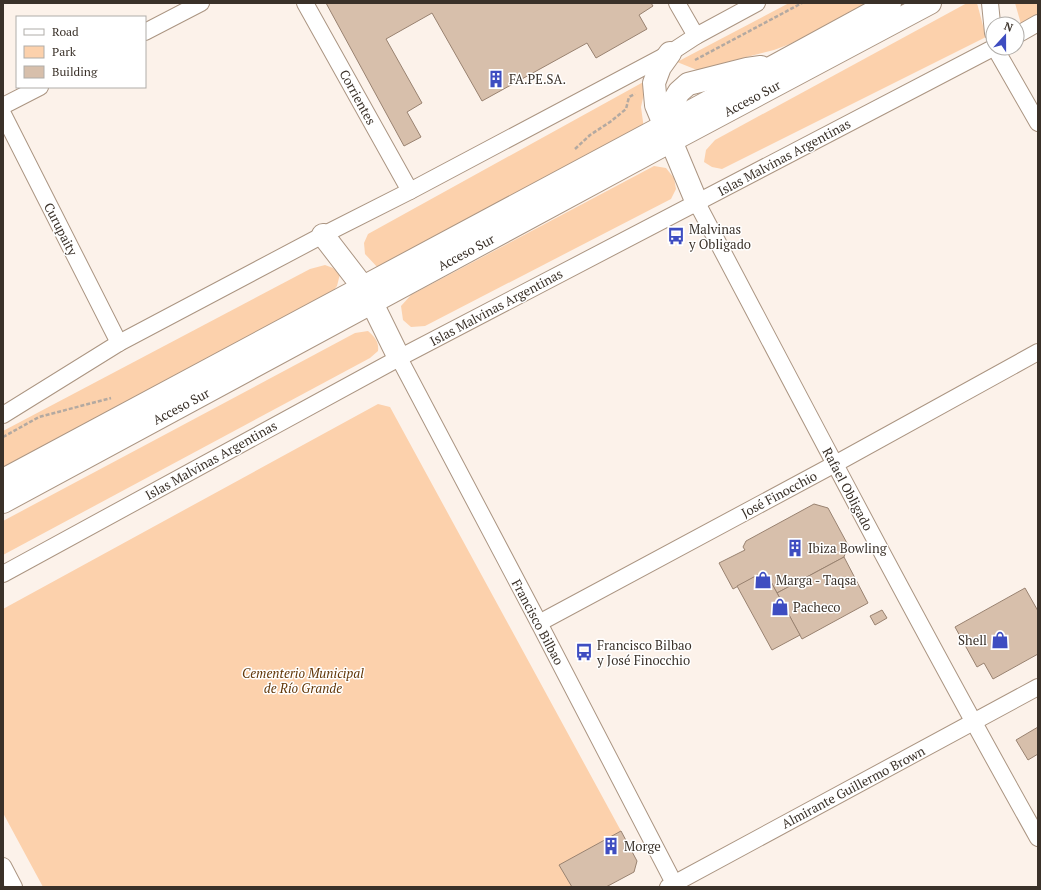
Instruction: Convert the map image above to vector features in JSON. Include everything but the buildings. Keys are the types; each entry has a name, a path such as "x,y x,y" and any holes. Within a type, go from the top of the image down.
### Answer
{"main road":[{"name":"Acceso Sur","path":"668,134 777,65 890,3"},
{"name":"Acceso Sur","path":"3,480 367,295 668,134 930,3"},
{"path":"670,53 660,67 654,83 656,105 697,203"},
{"path":"323,235 367,295 399,358"},
{"name":"Acceso Sur","path":"3,502 367,295"}],"street":[{"path":"146,31 201,3"},
{"name":"Corrientes","path":"305,3 410,191"},
{"path":"677,3 696,36"},
{"path":"3,415 119,343 670,53 696,36 757,3"},
{"path":"990,3 991,16"},
{"path":"1025,30 1038,23"},
{"name":"Islas Malvinas Argentinas","path":"3,574 399,358 985,53"},
{"path":"999,56 1038,123"},
{"path":"3,106 38,88"},
{"name":"Curupaity","path":"3,114 119,343"},
{"name":"Rafael Obligado","path":"697,203 973,722 1038,838"},
{"name":"José Finocchio","path":"539,623 835,464 1038,352"},
{"name":"Francisco Bilbao","path":"399,358 539,623 673,886"},
{"name":"Almirante Guillermo Brown","path":"673,886 1038,687"},
{"path":"3,866 14,887"}],"path":[{"path":"691,62 802,3"},
{"path":"573,151 590,135 626,109 629,98 654,83"},
{"path":"3,437 40,417 115,397"}],"green space":[{"path":"789,3 869,3 790,44 774,50 697,70 677,62"},
{"path":"967,3 977,3 985,38 722,169 712,167 704,162 706,150 715,140"},
{"path":"1015,3 1038,3 1038,14 1025,22 1025,16 1019,16"},
{"path":"647,80 641,107 644,129 379,269 365,254 364,243 368,234"},
{"path":"654,166 666,168 674,178 676,189 671,199 425,326 411,327 403,320 401,306 411,295"},
{"path":"325,265 333,268 340,274 337,286 329,296 3,472 3,431 310,269"},
{"path":"368,331 373,335 378,345 378,351 370,358 3,555 3,521 355,333"},
{"name":"Cementerio Municipal de Río Grande","path":"378,404 390,407 621,831 560,865 572,887 43,887 3,813 3,609"}],"place":[{"name":"FA.PE.SA.","path":"496,79"},
{"name":"Malvinas y Obligado","path":"676,236"},
{"name":"Ibiza Bowling","path":"795,548"},
{"name":"Marga - Taqsa","path":"763,580"},
{"name":"Pacheco","path":"780,607"},
{"name":"Shell","path":"1000,640"},
{"name":"Francisco Bilbao y José Finocchio","path":"584,652"},
{"name":"Morge","path":"611,846"}]}
